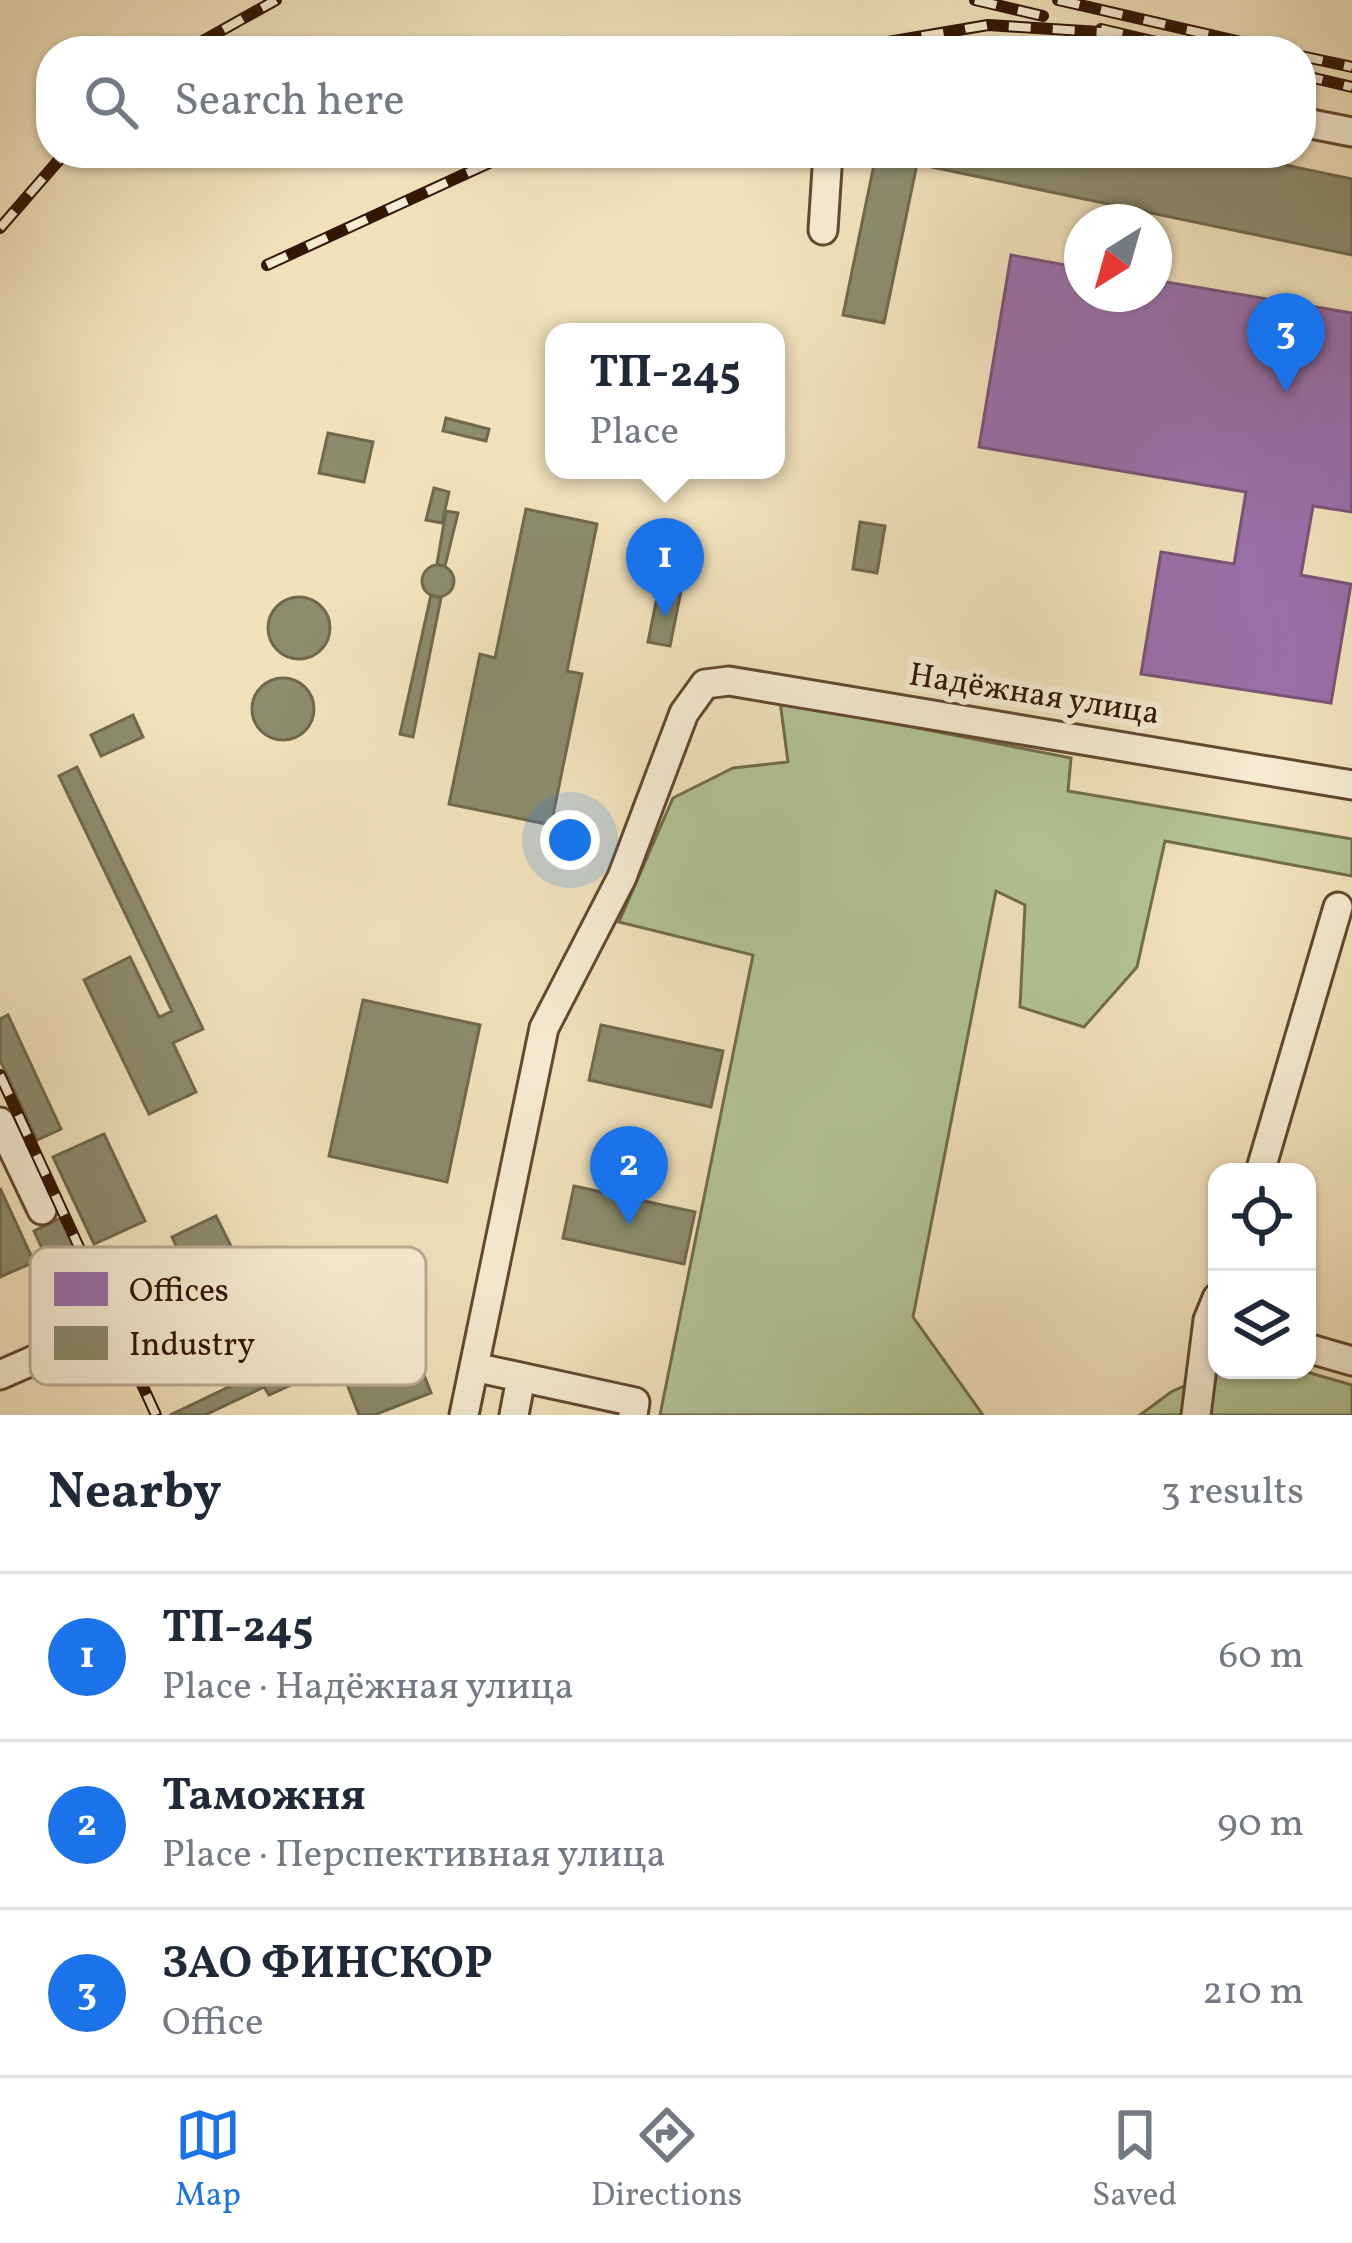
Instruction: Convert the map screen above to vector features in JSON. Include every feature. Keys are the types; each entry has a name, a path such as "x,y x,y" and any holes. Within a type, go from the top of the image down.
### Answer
{"street":[{"path":"1316,125 1352,132"},
{"path":"824,230 827,168"},
{"name":"Надёжная улица","path":"474,1367 544,1028 622,877 684,713 705,684 752,685 1352,785"},
{"path":"1263,1163 1338,907"},
{"path":"0,1122 42,1210"},
{"path":"1196,1415 1208,1347"},
{"path":"1316,1351 1352,1361"},
{"path":"0,1375 30,1362"},
{"path":"464,1415 474,1367 635,1402 633,1415"},
{"path":"514,1415 521,1378"}],"green space":[{"path":"780,701 1071,758 1068,791 1352,839 1352,876 1165,841 1137,967 1084,1027 1020,1007 1025,905 996,891 913,1317 983,1415 660,1415 753,955 619,922 673,798 733,768 788,762"},
{"path":"1208,1375 1208,1379 1316,1379 1316,1375 1352,1385 1352,1415 1140,1415 1171,1392"}],"building: Offices":[{"path":"1011,255 1064,265 1064,312 1172,312 1172,283 1352,313 1352,512 1313,506 1301,575 1351,584 1331,703 1141,674 1161,552 1234,564 1246,492 979,447"}],"building: Industry":[{"path":"873,168 916,168 884,323 843,315"},
{"path":"936,168 1300,168 1352,179 1352,255 1172,217 1172,204 1108,204"},
{"path":"446,418 489,429 486,441 443,431"},
{"path":"328,433 373,442 364,482 319,473"},
{"path":"434,488 449,492 442,523 426,520"},
{"path":"526,509 597,524 567,671 582,674 551,825 449,804 480,654 495,658"},
{"path":"446,511 458,513 445,566 437,564"},
{"path":"860,522 885,526 877,573 853,569"},
{"path":"438,565 449,570 454,581 449,592 438,597 427,592 422,581 427,570"},
{"path":"659,587 681,591 670,646 648,642"},
{"path":"431,595 441,598 413,737 400,734"},
{"path":"299,597 321,606 330,628 321,650 299,659 277,650 268,628 277,606"},
{"path":"283,678 305,687 314,709 305,731 283,740 261,731 252,709 261,687"},
{"path":"133,715 143,737 101,756 91,735"},
{"path":"77,767 203,1029 173,1043 196,1092 149,1114 84,980 130,957 159,1017 172,1011 59,776"},
{"path":"363,1000 480,1025 447,1182 329,1156"},
{"path":"8,1015 61,1129 37,1140 0,1060 0,1019"},
{"path":"601,1025 723,1051 711,1107 589,1080"},
{"path":"104,1134 145,1221 94,1244 53,1157"},
{"path":"574,1186 695,1212 684,1264 563,1238"},
{"path":"0,1188 30,1253 30,1264 0,1277"},
{"path":"216,1216 231,1246 177,1247 172,1237"},
{"path":"61,1218 75,1247 41,1247 34,1231"},
{"path":"426,1380 431,1393 374,1415 359,1415 347,1385 426,1385"},
{"path":"233,1385 291,1385 269,1395 264,1387 205,1415 170,1415"}],"railway":[{"path":"212,36 276,0"},
{"path":"975,0 1043,16"},
{"path":"1058,0 1215,36"},
{"path":"923,36 988,25 1116,33"},
{"path":"1101,29 1131,36"},
{"path":"1316,59 1352,67"},
{"path":"1316,79 1352,87"},
{"path":"0,228 52,168"},
{"path":"267,265 478,168"},
{"path":"0,1075 79,1247"},
{"path":"142,1385 156,1415"}],"place":[{"name":"ЗАО ФИНСКОР","path":"1286,392"},
{"name":"ТП-245","path":"665,617"},
{"name":"Таможня","path":"629,1225"}]}
